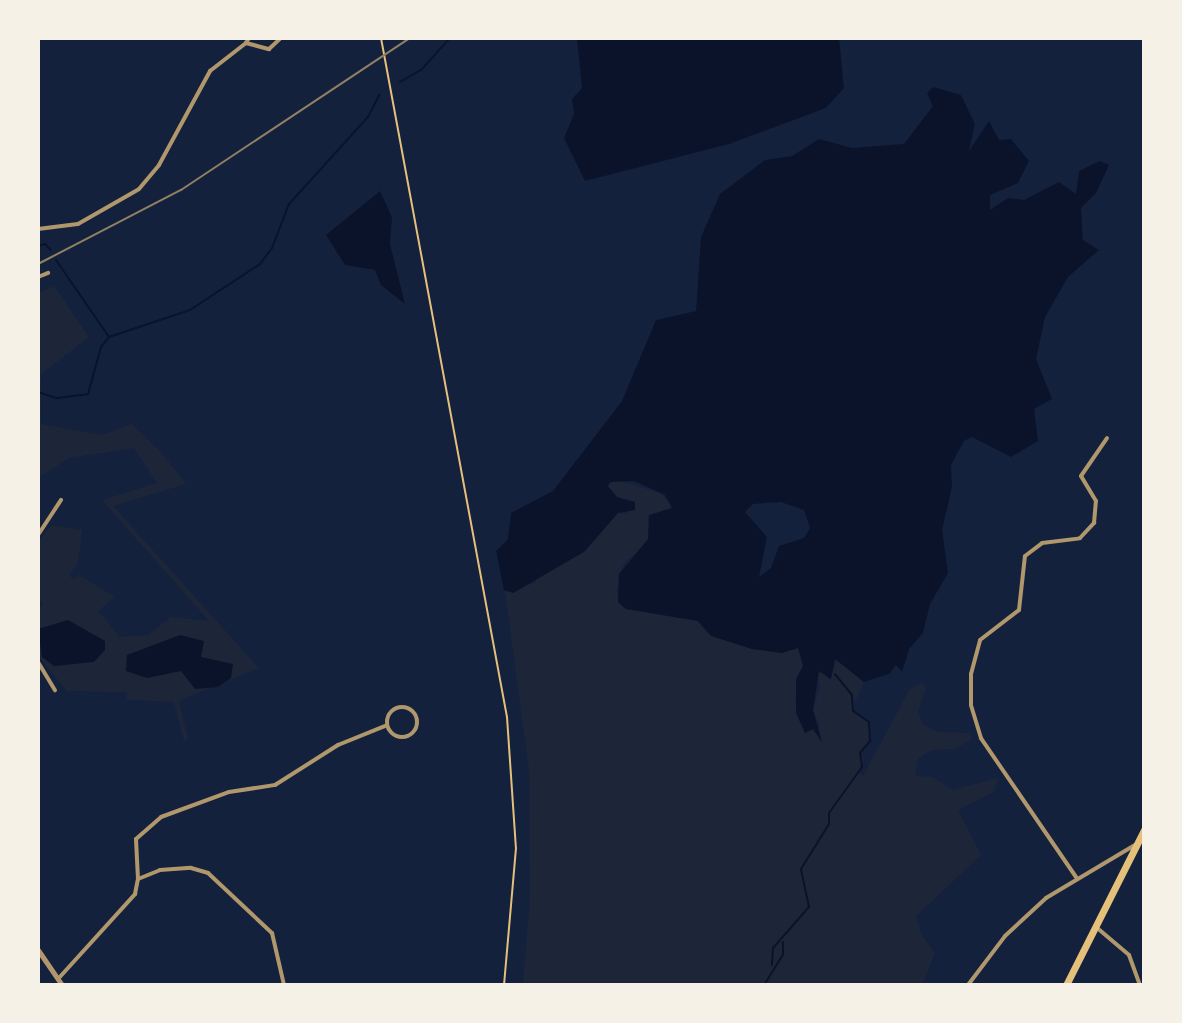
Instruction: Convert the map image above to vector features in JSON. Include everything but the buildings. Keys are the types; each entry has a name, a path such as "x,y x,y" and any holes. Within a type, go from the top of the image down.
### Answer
{"main road":[{"path":"1066,985 1144,830"}],"street":[{"path":"38,229 78,224 139,189 164,156 210,71 247,40 269,49 281,38"},
{"path":"38,277 48,273"},
{"path":"1076,877 981,738 971,705 971,674 980,640 1019,610 1025,556 1042,543 1080,538 1094,523 1096,501 1081,476 1107,438"},
{"path":"38,535 61,500"},
{"path":"38,662 55,690"},
{"path":"38,950 60,982 135,894 138,879 136,839 161,817 229,792 275,785 338,745 385,726 399,708 416,718 407,736 385,726"},
{"path":"968,985 1012,929 1076,877 1137,845"},
{"path":"138,879 172,867 208,873 272,933 284,985"},
{"path":"1096,927 1129,955 1140,985"}],"path":[{"path":"381,38 510,741 515,877 504,985"}],"shaded area":[{"path":"577,38 839,38 844,88 826,108 729,144 585,181 564,138 574,114 572,99 582,88"},
{"path":"933,87 961,95 975,124 969,151 989,121 999,140 1011,139 1029,161 1018,183 990,195 990,210 1008,198 1024,200 1059,182 1076,194 1079,171 1100,161 1109,165 1096,193 1081,208 1083,240 1099,250 1068,277 1045,317 1036,359 1052,399 1034,409 1038,441 1011,457 972,437 964,441 951,465 952,487 942,530 948,573 930,604 923,633 909,649 902,672 896,665 889,674 864,682 835,659 831,679 819,671 813,710 822,742 813,729 805,733 796,713 796,679 803,666 798,648 782,653 752,649 711,636 698,621 626,609 618,602 619,574 648,539 649,515 672,508 665,495 634,481 610,482 608,486 617,497 635,502 635,510 618,513 584,552 513,593 504,590 496,551 508,539 511,513 553,491 622,401 656,320 696,311 701,237 720,194 765,160 792,156 819,139 852,148 904,144 933,106 927,93","holes":["781,502 804,510 810,528 804,538 779,546 771,568 759,577 767,537 745,512 753,504"]},
{"path":"380,191 392,217 390,244 405,304 381,285 375,270 345,265 326,235"},
{"path":"54,286 89,337 41,374 41,424 102,435 132,424 161,452 186,484 113,506 259,668 179,701 188,739 184,741 174,702 127,700 127,692 67,691 38,656 38,611 43,604 38,598 38,542 52,525 82,530 78,563 69,575 74,580 79,575 115,597 98,611 120,637 148,635 171,617 209,621 102,500 157,483 134,448 69,458 38,478 38,293"},
{"path":"617,480 660,493 672,505 668,513 648,516 651,533 643,549 626,561 619,574 617,593 623,608 698,621 706,632 752,649 782,653 798,648 803,666 795,701 805,732 811,728 816,734 820,726 813,710 820,686 817,674 823,672 829,680 837,660 864,682 852,709 869,722 870,741 860,753 864,760 858,772 863,776 910,689 922,683 926,688 918,711 923,725 938,732 970,733 972,739 955,749 931,750 918,759 915,775 934,778 953,790 998,778 994,792 958,810 981,855 916,916 921,934 935,953 922,985 523,985 530,898 529,770 505,591 535,583 538,575 584,552 602,527 618,513 626,514 635,502 617,497 607,486"},
{"path":"68,620 105,641 105,650 94,662 54,666 42,657 38,629"},
{"path":"180,635 204,641 201,657 233,664 231,678 218,687 195,689 181,671 147,678 126,671 127,655"}],"waterway":[{"path":"400,82 421,70 450,38"},
{"path":"38,392 57,398 88,394 101,347 109,337 190,310 260,264 272,248 289,204 368,117 379,95"},
{"path":"38,246 45,244 51,250"},
{"path":"56,260 109,337"},
{"path":"772,965 773,948 809,907 801,869 829,824 829,813 862,767 860,753 870,741 869,722 853,711 852,695 835,674"},
{"path":"764,985 783,954 783,942"}],"railway":[{"path":"38,264 181,190 410,38"}]}
